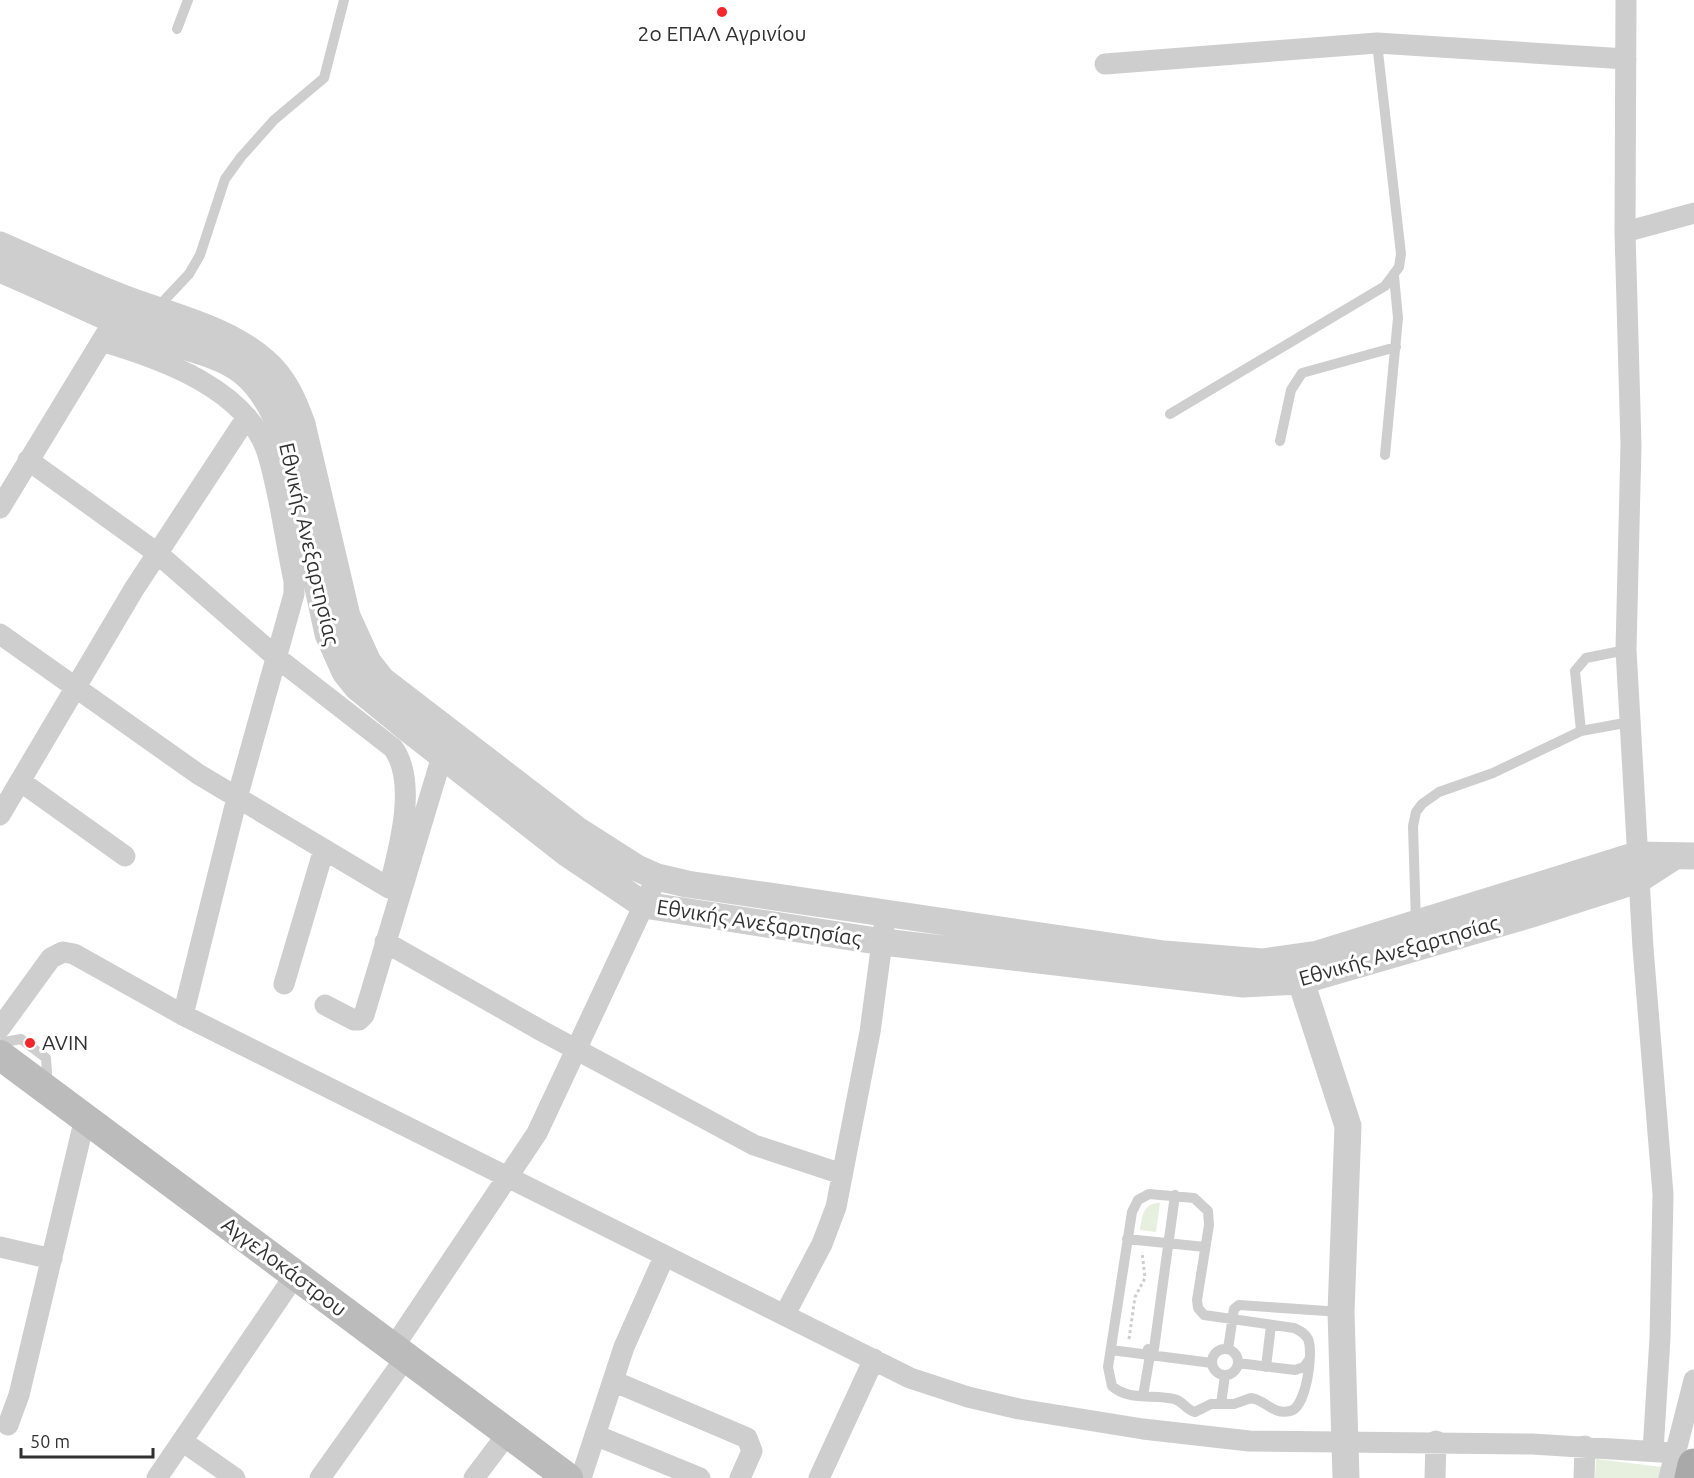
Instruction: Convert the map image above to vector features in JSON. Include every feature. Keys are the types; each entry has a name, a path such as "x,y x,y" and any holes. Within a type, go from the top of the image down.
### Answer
{"main road":[{"name":"Αγγελοκάστρου","path":"1,1047 85,1118 568,1478"}],"street":[{"path":"1626,0 1625,232 1631,445 1626,650 1637,868 1663,1194 1660,1338 1653,1451"},
{"path":"1105,64 1377,43 1626,59"},
{"path":"1625,232 1694,213"},
{"name":"Εθνικής Ανεξαρτησίας","path":"0,245 113,319 155,310 227,336 249,348 268,363 283,383 302,424 347,616 357,643 368,662 382,680 446,743 568,854 644,905 883,942 1243,984 1535,913 1637,868"},
{"name":"Εθνικής Ανεξαρτησίας","path":"0,269 113,319 241,370 260,389 286,440 311,566 328,634 336,655 357,687 629,864 657,877 885,914 1164,954 1262,962 1297,970 1416,923 1683,857"},
{"path":"0,507 113,319 141,353 184,371 226,398 247,417 268,453 294,581 294,594 237,798 183,1015"},
{"path":"0,815 157,553 247,417"},
{"path":"0,634 198,774 389,888 403,816 404,769 393,748 276,657 157,553 28,460"},
{"path":"325,1005 354,1020 362,1018 446,743"},
{"path":"20,781 125,855"},
{"path":"284,984 324,849"},
{"path":"320,1478 537,1133 657,877"},
{"path":"785,1314 829,1229 870,1032 885,914"},
{"path":"385,942 754,1145 842,1174"},
{"path":"1,1047 51,958 63,952 79,956 183,1015 664,1257 919,1381 1019,1409 1143,1429 1249,1441 1436,1441 1585,1446 1653,1451 1687,1466"},
{"path":"1297,970 1348,1126 1341,1312 1346,1478"},
{"path":"8,1425 19,1395 85,1118"},
{"path":"0,1247 52,1259"},
{"path":"581,1478 624,1347 664,1257"},
{"path":"157,1478 295,1275"},
{"path":"819,1478 874,1359"},
{"path":"1687,1466 1694,1380"},
{"path":"613,1381 747,1438 752,1450 740,1478"},
{"path":"474,1478 507,1433"},
{"path":"595,1435 700,1478"},
{"path":"182,1441 235,1478"},
{"path":"1435,1478 1436,1441"},
{"path":"1584,1478 1585,1446"},
{"path":"1670,1478 1687,1466"}],"lane":[{"path":"177,29 188,0"},
{"path":"155,310 189,274 200,255 225,179 241,157 274,120 324,78 344,0"},
{"path":"1170,414 1385,286 1394,276 1399,267 1401,254 1377,43"},
{"path":"1385,455 1398,302 1394,276"},
{"path":"1280,441 1291,390 1302,373 1395,347"},
{"path":"1581,731 1575,671 1586,658 1626,650"},
{"path":"1416,923 1413,826 1416,813 1422,804 1439,792 1493,773 1581,731 1630,722"},
{"path":"1,1047 21,1039 45,1058 47,1073"},
{"path":"1149,1194 1194,1198 1205,1206 1209,1218 1198,1308 1207,1318 1294,1328 1305,1335 1311,1347 1302,1402 1292,1411 1274,1411 1251,1398 1195,1412 1187,1409 1178,1400 1123,1394 1112,1386 1107,1374 1127,1239 1131,1212 1137,1200 1149,1194"},
{"path":"1152,1352 1148,1348 1162,1255 1167,1243 1175,1195"},
{"path":"1127,1239 1205,1247"},
{"path":"1228,1349 1233,1309 1239,1305 1341,1312"},
{"path":"1266,1367 1271,1326"},
{"path":"1212,1360 1221,1349 1228,1349 1235,1354 1238,1363"},
{"path":"1111,1350 1152,1352 1212,1360"},
{"path":"1143,1396 1152,1352"},
{"path":"1212,1360 1215,1370 1225,1375 1232,1372 1238,1363"},
{"path":"1238,1363 1295,1370 1304,1367 1309,1360"},
{"path":"1295,1370 1302,1376 1306,1385"},
{"path":"1221,1404 1225,1375"}],"path":[{"path":"1127,1352 1135,1297 1145,1278 1142,1255 1144,1241"}],"green space":[{"path":"1154,1203 1160,1203 1156,1232 1140,1230 1144,1211"},
{"path":"1596,1459 1662,1467 1664,1478 1595,1478"}],"place":[{"name":"2ο ΕΠΑΛ Αγρινίου","path":"722,12"},
{"name":"AVIN","path":"30,1043"}]}
